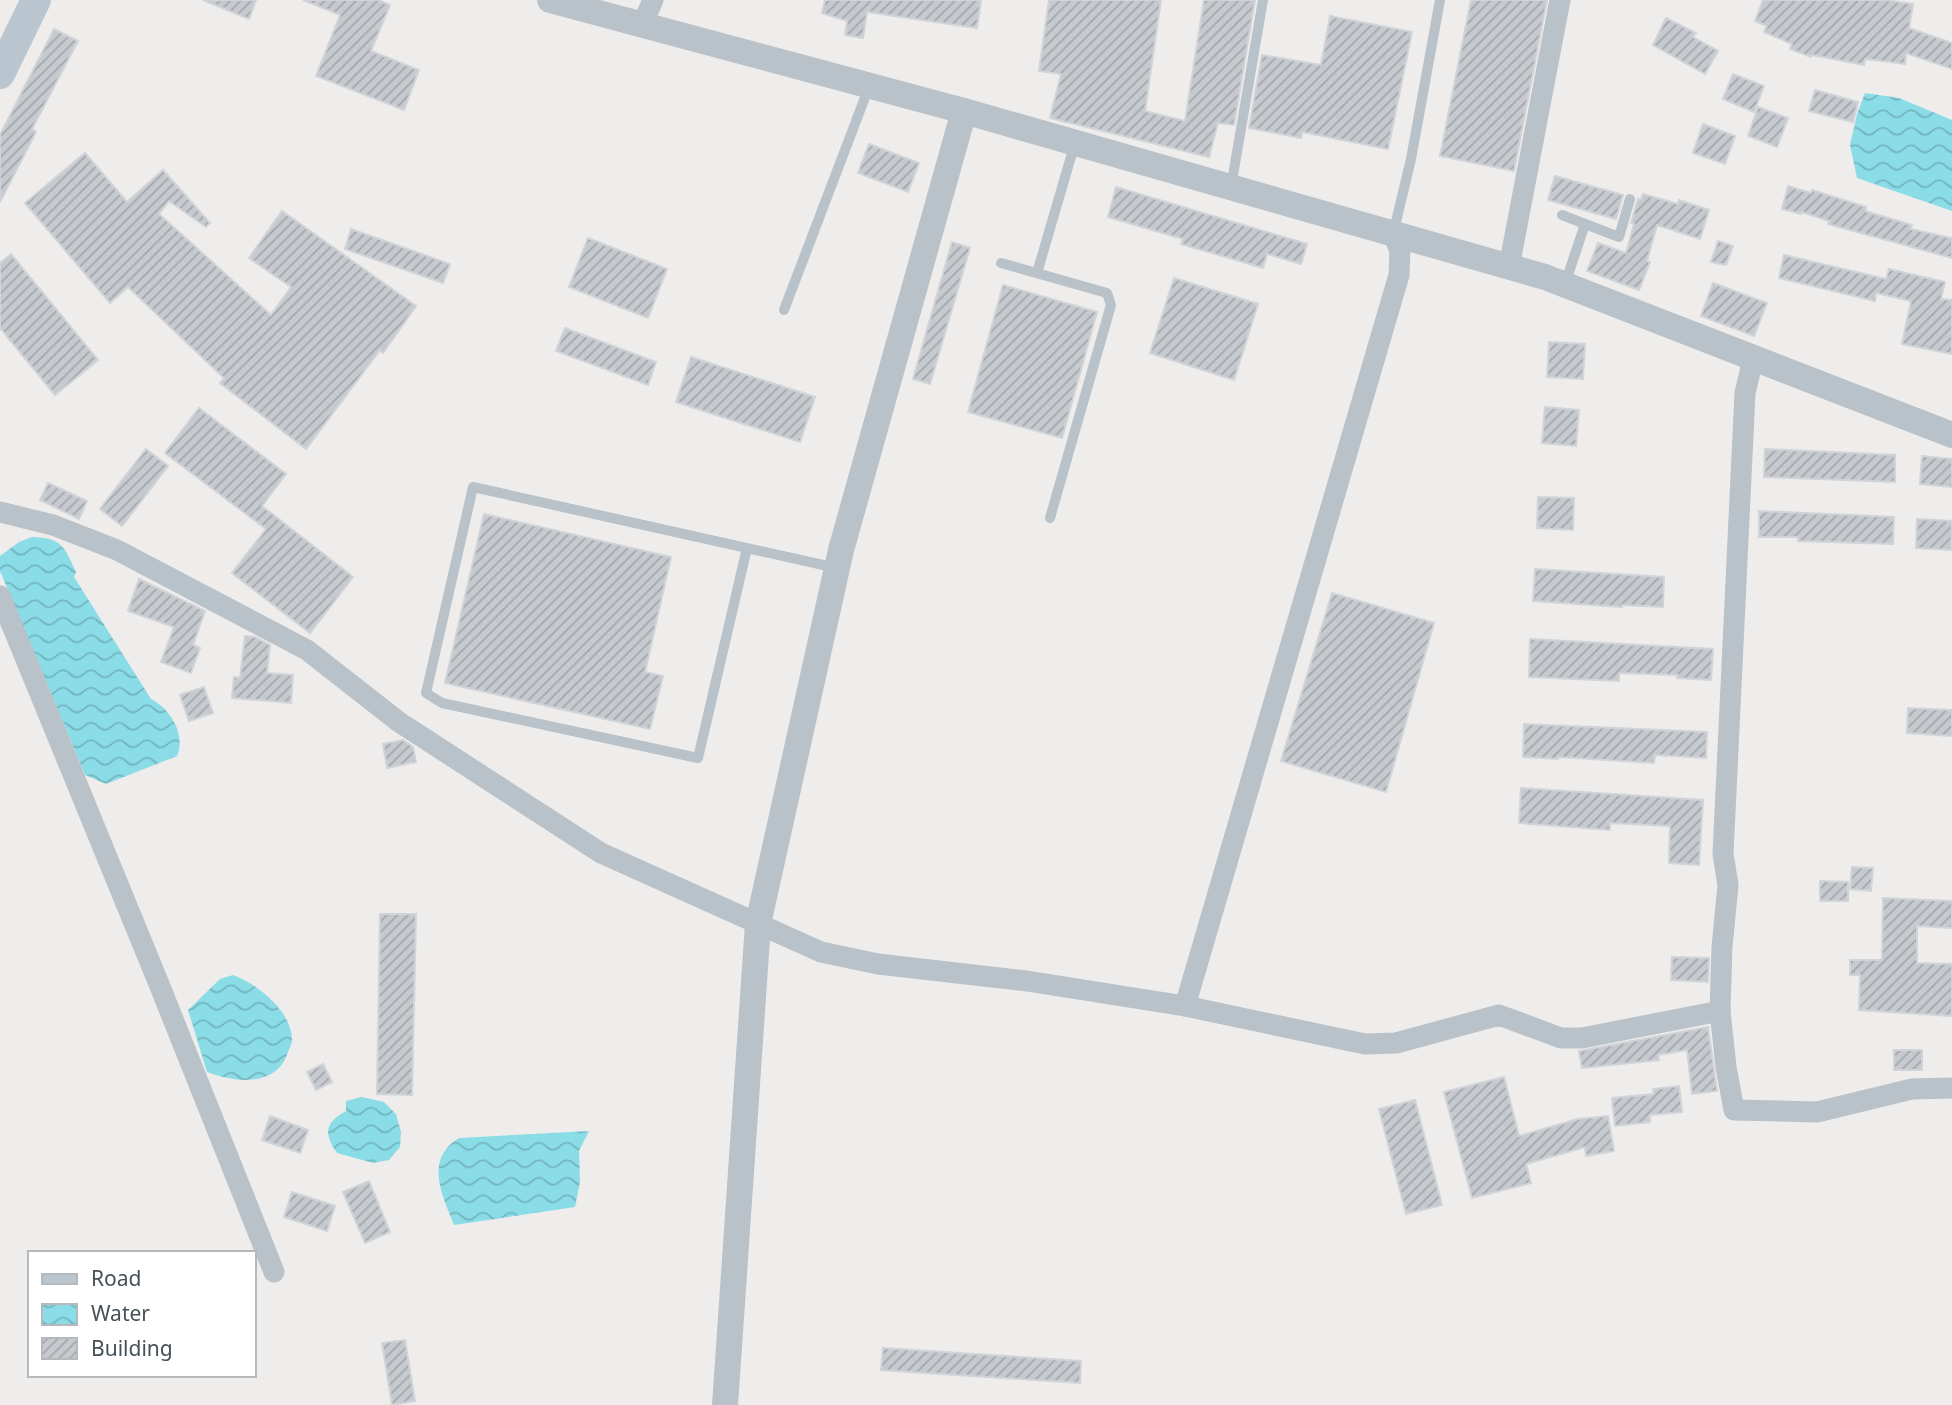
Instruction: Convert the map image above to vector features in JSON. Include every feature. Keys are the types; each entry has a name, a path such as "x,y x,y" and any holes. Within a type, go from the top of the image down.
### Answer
{"main road":[{"path":"0,74 8,42 36,0"}],"street":[{"path":"550,0 964,111 1509,267 1565,285 1952,435"},
{"path":"642,25 653,0"},
{"path":"1509,267 1560,0"},
{"path":"726,1405 758,925 836,568 964,111"},
{"path":"1185,1006 1399,275 1400,251 1394,234"},
{"path":"1753,359 1745,394 1723,854 1728,885 1720,1011 1734,1110 1816,1112 1912,1089 1952,1088"},
{"path":"0,512 53,525 117,550 307,650 399,722 601,853 821,952 878,964 1027,981 1185,1006 1365,1044 1396,1043 1499,1015 1561,1038 1582,1038 1720,1011"},
{"path":"0,596 274,1272"}],"lane":[{"path":"1231,187 1263,0"},
{"path":"1394,234 1411,159 1440,0"},
{"path":"784,310 869,86"},
{"path":"1037,273 1075,143"},
{"path":"1562,215 1619,237 1630,199"},
{"path":"1565,285 1585,224"},
{"path":"1001,262 1107,293 1111,305 1050,517"},
{"path":"747,548 698,758 442,703 426,693 473,487 747,548 836,568"}],"water":[{"path":"1865,93 1899,98 1952,120 1952,211 1857,178 1850,145"},
{"path":"32,537 50,539 65,550 76,572 74,577 151,699 165,709 175,723 180,740 177,756 106,784 85,775 0,571 0,556 19,542"},
{"path":"233,975 262,991 279,1009 290,1029 292,1042 281,1066 263,1078 240,1080 207,1072 188,1010 220,979"},
{"path":"362,1097 384,1102 396,1114 401,1132 400,1147 389,1160 373,1163 337,1153 330,1140 328,1129 333,1120 346,1111 346,1101"},
{"path":"589,1131 579,1151 580,1182 575,1207 454,1225 441,1190 439,1167 448,1147 459,1138"}],"building":[{"path":"203,0 256,0 249,19"},
{"path":"303,0 378,0 390,5 371,51 419,70 404,110 316,76 340,15"},
{"path":"825,0 981,0 977,28 867,12 863,38 845,35 847,21 822,13"},
{"path":"1049,0 1161,0 1145,111 1185,121 1204,0 1255,0 1234,125 1218,123 1209,157 1050,118 1061,74 1039,71"},
{"path":"1471,0 1547,0 1514,171 1440,156"},
{"path":"1763,0 1885,0 1913,4 1909,28 1952,43 1952,69 1906,53 1905,64 1865,59 1864,65 1812,55 1811,57 1790,49 1792,44 1764,32 1767,26 1755,21"},
{"path":"1330,16 1412,32 1388,149 1302,132 1301,138 1249,128 1262,55 1321,65"},
{"path":"1666,18 1696,33 1693,37 1718,51 1705,74 1653,45"},
{"path":"54,29 78,41 32,129 36,132 0,202 0,135"},
{"path":"1733,74 1764,86 1754,112 1723,99"},
{"path":"1815,90 1858,102 1853,122 1809,111"},
{"path":"1758,107 1788,118 1777,147 1748,136"},
{"path":"1703,124 1735,136 1725,164 1693,153"},
{"path":"869,144 919,163 908,192 858,173"},
{"path":"85,153 127,202 163,170 210,223 206,227 169,201 159,214 271,315 291,287 249,258 282,211 416,306 383,353 380,350 306,449 220,383 224,378 128,287 110,303 25,203"},
{"path":"1555,176 1623,195 1616,219 1548,200"},
{"path":"1788,186 1811,193 1812,190 1866,207 1865,211 1912,225 1910,229 1952,238 1952,258 1828,224 1829,221 1802,212 1801,214 1782,209"},
{"path":"1116,187 1307,244 1301,264 1267,254 1263,268 1181,244 1183,239 1108,217"},
{"path":"1643,194 1678,204 1679,200 1709,210 1700,239 1657,225 1647,261 1650,262 1639,290 1587,271 1598,243 1626,253 1634,224 1631,223 1638,199 1641,200"},
{"path":"351,229 450,264 443,283 345,249"},
{"path":"588,238 667,269 648,318 569,287"},
{"path":"1718,241 1733,246 1726,265 1711,262"},
{"path":"952,242 970,248 930,384 913,379"},
{"path":"11,254 98,360 55,395 0,328 0,263"},
{"path":"1784,255 1886,279 1889,269 1945,282 1941,299 1952,300 1952,354 1902,344 1911,301 1876,293 1875,301 1779,278"},
{"path":"1174,278 1258,304 1234,380 1150,353"},
{"path":"1713,283 1767,303 1754,336 1701,316"},
{"path":"1003,285 1097,312 1062,438 968,412"},
{"path":"565,328 656,362 648,385 556,351"},
{"path":"1549,342 1585,344 1583,379 1547,377"},
{"path":"691,357 815,397 800,442 676,402"},
{"path":"1545,407 1579,410 1576,446 1542,443"},
{"path":"199,408 286,474 262,506 353,577 310,633 232,573 266,529 165,453"},
{"path":"146,449 168,466 122,526 100,509"},
{"path":"1765,449 1895,455 1895,482 1764,477"},
{"path":"1922,456 1952,459 1952,487 1920,484"},
{"path":"48,483 87,501 79,519 40,500"},
{"path":"1538,497 1574,498 1573,530 1537,528"},
{"path":"1759,511 1894,517 1893,544 1759,537"},
{"path":"484,514 671,557 645,672 663,676 650,729 445,683"},
{"path":"1917,519 1952,521 1951,550 1916,548"},
{"path":"1535,569 1664,577 1663,607 1533,601"},
{"path":"139,579 205,611 193,645 200,648 191,673 161,662 174,627 128,611"},
{"path":"1332,593 1434,623 1386,792 1281,761"},
{"path":"245,636 255,637 270,645 267,673 293,675 291,703 232,698 234,677 240,678"},
{"path":"1530,639 1713,649 1711,680 1677,678 1678,675 1619,673 1619,681 1529,677"},
{"path":"204,687 213,713 189,721 180,695"},
{"path":"1908,708 1952,710 1952,736 1907,733"},
{"path":"1524,724 1707,732 1706,758 1655,755 1654,763 1523,757"},
{"path":"403,740 413,747 416,762 387,768 383,744"},
{"path":"1521,788 1703,800 1699,865 1669,863 1670,826 1610,823 1610,830 1519,823"},
{"path":"1852,867 1873,868 1871,891 1850,889"},
{"path":"1820,881 1848,882 1848,901 1820,901"},
{"path":"1883,898 1952,901 1952,928 1917,926 1917,963 1952,964 1952,1016 1859,1010 1860,975 1850,975 1850,960 1882,960"},
{"path":"380,914 416,914 412,1095 377,1094"},
{"path":"1672,957 1709,958 1708,982 1671,980"},
{"path":"1708,1027 1717,1091 1692,1094 1687,1050 1658,1055 1659,1060 1582,1068 1579,1051"},
{"path":"1894,1050 1922,1050 1922,1070 1894,1070"},
{"path":"323,1064 332,1082 316,1090 307,1072"},
{"path":"1504,1077 1519,1136 1578,1119 1608,1116 1614,1151 1586,1156 1585,1147 1526,1164 1531,1183 1472,1198 1444,1092"},
{"path":"1679,1086 1682,1112 1650,1115 1650,1122 1615,1126 1612,1098 1654,1094 1653,1089"},
{"path":"1415,1100 1442,1205 1406,1214 1379,1109"},
{"path":"270,1116 308,1130 300,1153 262,1140"},
{"path":"369,1181 390,1232 365,1243 343,1192"},
{"path":"292,1192 335,1206 327,1231 284,1217"},
{"path":"405,1340 415,1401 392,1405 382,1343"},
{"path":"883,1348 1081,1361 1080,1383 881,1370"}]}
